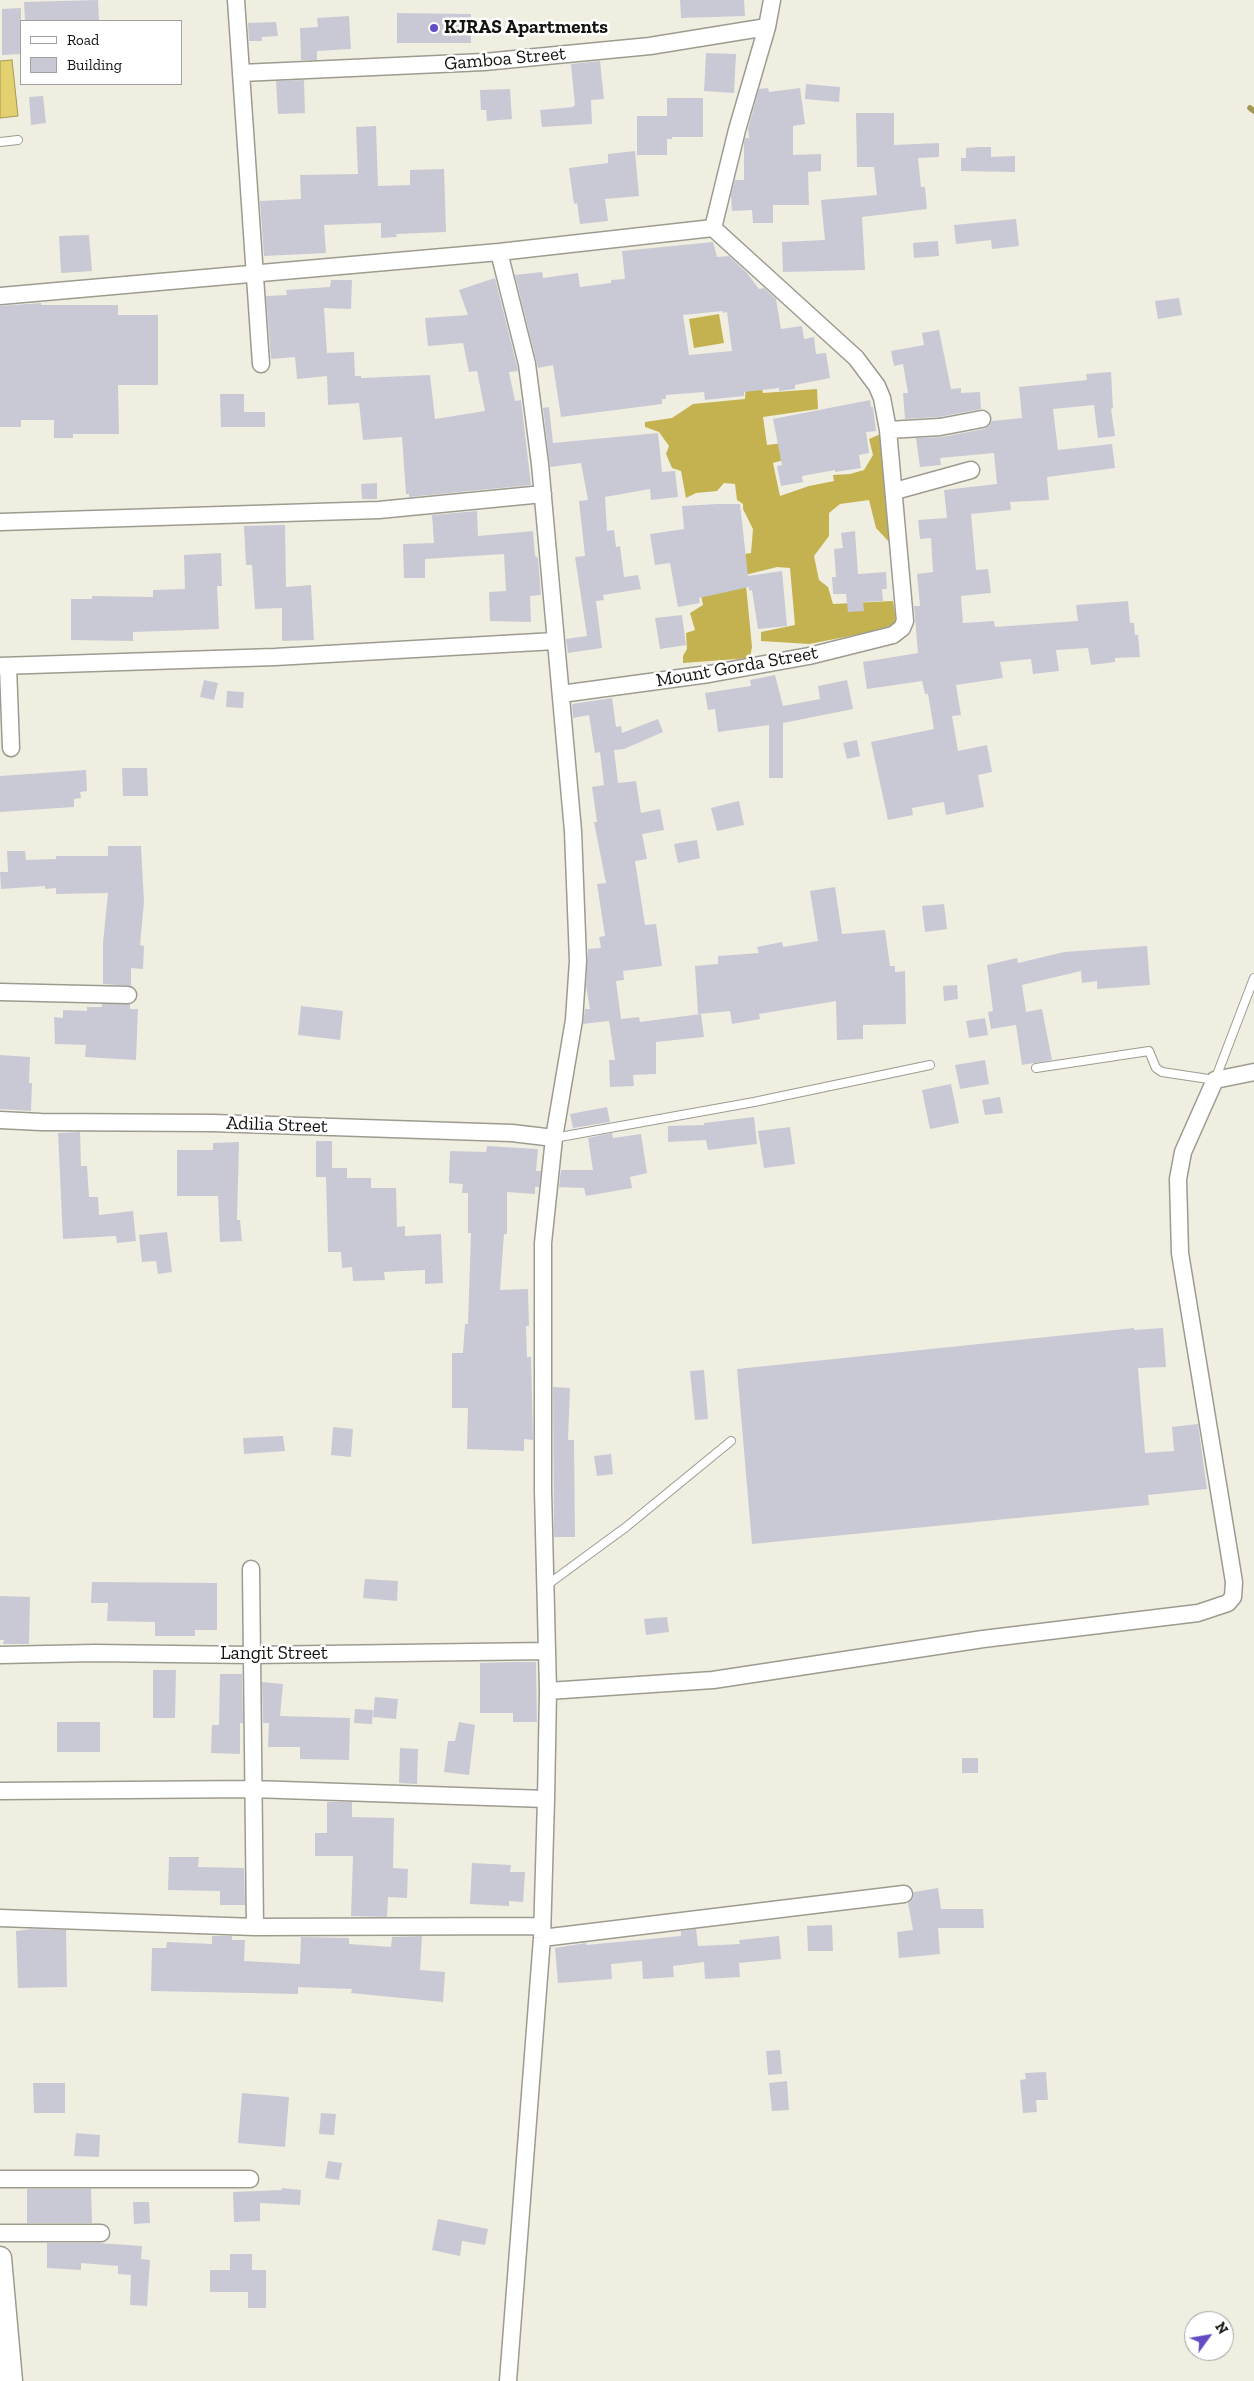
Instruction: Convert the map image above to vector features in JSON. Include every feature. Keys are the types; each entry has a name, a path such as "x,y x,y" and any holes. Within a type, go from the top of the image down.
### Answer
{"main road":[{"path":"0,2258 3,2339 11,2381"}],"street":[{"path":"236,0 261,364"},
{"path":"713,228 737,130 767,27 772,0"},
{"name":"Gamboa Street","path":"241,73 484,62 650,46 767,27"},
{"path":"0,296 499,252 713,228 856,358 877,386 882,398 888,430 895,492 971,470"},
{"path":"499,252 527,364 542,494 573,831 578,961 574,1020 554,1138 543,1243 543,1452 548,1691 542,1932 508,2381"},
{"path":"888,430 940,427 982,420"},
{"name":"Mount Gorda Street","path":"561,694 709,674 808,656 893,635 902,628 905,621 895,492"},
{"path":"0,522 379,510 542,494"},
{"path":"11,748 4,666 275,657 556,641"},
{"path":"0,992 128,995"},
{"path":"548,1691 713,1680 983,1639 1198,1613 1228,1603 1233,1597 1234,1582 1180,1254 1178,1179 1183,1152 1215,1080 1254,1072"},
{"name":"Adilia Street","path":"0,1120 213,1123 512,1133 554,1138"},
{"path":"251,1568 255,1927"},
{"name":"Langit Street","path":"0,1655 94,1653 252,1655 547,1651"},
{"path":"0,1791 253,1789 546,1799"},
{"path":"0,1918 255,1927 542,1932 904,1894"},
{"path":"0,2178 250,2179"},
{"path":"0,2232 101,2233"}],"lane":[{"path":"0,142 18,140"},
{"path":"1036,1068 1149,1051 1156,1068 1162,1072 1215,1080 1254,978"},
{"path":"554,1138 754,1102 930,1066"},
{"path":"547,1585 626,1527 731,1440"}],"shaded area":[{"path":"12,60 18,116 0,118 0,61"},
{"path":"719,314 724,343 694,348 689,319"},
{"path":"759,379 763,393 817,389 818,409 763,417 767,445 792,442 794,457 773,463 780,496 809,486 834,481 833,475 850,474 864,470 873,455 869,439 883,433 894,519 890,543 876,528 869,500 840,504 829,513 829,536 814,556 819,580 828,587 833,604 893,601 897,627 809,644 761,641 761,632 795,625 790,568 777,567 745,575 752,647 750,658 683,663 683,656 687,649 686,633 695,630 690,613 703,605 698,580 732,556 751,553 753,529 743,509 743,504 737,500 735,484 724,483 717,491 696,493 686,498 681,471 672,468 666,454 669,446 659,432 645,427 645,422 672,418 693,404 745,399 746,381"}],"building":[{"path":"98,0 99,20 25,20 24,2"},
{"path":"680,0 744,0 745,16 681,18"},
{"path":"21,8 20,54 2,55 2,9"},
{"name":"KJRAS Apartments","path":"397,13 471,14 471,43 397,43"},
{"path":"349,16 351,49 317,51 317,60 301,60 300,28 318,27 317,18"},
{"path":"276,22 278,36 262,37 262,41 249,41 248,23"},
{"path":"706,53 736,54 734,93 704,91"},
{"path":"600,61 604,99 591,100 592,124 542,127 540,110 573,107 575,105 571,64"},
{"path":"304,80 305,113 278,114 276,81"},
{"path":"806,84 840,87 839,102 805,99"},
{"path":"768,88 769,92 800,88 805,124 793,126 793,155 821,154 821,171 808,172 809,205 773,205 773,223 753,223 752,210 732,211 731,195 735,180 744,180 744,142 745,138 749,138 748,129 759,89"},
{"path":"510,89 512,119 487,121 486,110 481,110 480,90"},
{"path":"43,96 46,123 31,125 29,97"},
{"path":"667,98 703,98 703,137 672,137 672,139 667,139 667,155 637,155 637,116 667,116"},
{"path":"856,113 894,113 894,145 939,143 939,157 918,158 921,187 925,187 927,209 862,217 865,270 783,272 782,242 825,240 821,200 877,195 874,167 857,167"},
{"path":"376,126 378,186 410,185 410,170 444,169 446,232 396,234 397,237 381,238 381,223 324,225 326,253 264,256 260,201 301,199 300,175 358,174 356,127"},
{"path":"991,147 991,157 1015,156 1015,172 961,171 961,158 966,158 966,148"},
{"path":"635,151 639,196 605,199 608,221 580,224 577,203 574,204 569,168 608,163 608,154"},
{"path":"1016,219 1019,246 992,249 991,240 956,244 954,225"},
{"path":"89,235 92,271 61,273 59,236"},
{"path":"938,241 939,256 914,258 913,243"},
{"path":"713,242 717,257 729,256 747,273 759,289 764,288 776,299 781,329 802,326 804,339 814,337 816,354 826,353 830,378 795,385 795,389 779,391 779,388 744,392 744,396 705,400 704,392 666,395 666,399 662,399 662,404 561,417 553,365 538,368 515,275 542,272 543,278 578,273 580,287 611,283 611,280 625,279 622,251","holes":["723,311 723,313 727,312 732,351 689,355 683,315"]},
{"path":"495,278 518,371 509,372 515,401 521,400 531,485 409,497 409,494 406,494 402,437 363,440 359,403 328,405 327,376 297,379 295,357 271,359 266,296 287,295 286,290 330,287 331,280 352,280 351,309 324,308 327,353 354,352 355,376 361,376 361,378 430,375 435,419 485,411 477,371 469,372 463,343 428,346 425,318 468,315 459,290"},
{"path":"1179,298 1182,315 1158,319 1155,301"},
{"path":"41,303 41,305 118,305 118,315 158,315 158,385 118,385 119,434 73,434 73,438 54,438 54,420 21,420 21,427 0,427 0,306"},
{"path":"939,330 951,389 961,388 961,393 980,392 981,409 939,417 905,419 903,393 908,393 903,364 894,366 891,351 924,345 922,333"},
{"path":"1111,372 1113,408 1111,409 1115,436 1098,438 1094,405 1053,409 1058,450 1112,444 1115,468 1047,477 1049,500 1010,502 1011,510 971,514 976,570 988,569 991,593 961,596 963,623 994,621 995,627 1078,621 1076,605 1128,601 1130,623 1134,623 1135,635 1138,635 1140,657 1115,658 1115,662 1091,665 1088,648 1056,650 1059,671 1033,674 1031,659 1000,662 1003,678 956,685 961,715 952,716 958,751 987,745 992,772 978,775 984,807 946,815 944,802 912,808 913,815 888,820 871,742 934,729 928,694 925,694 922,681 867,689 863,662 918,653 914,606 920,606 917,574 933,572 931,538 920,539 918,520 947,518 944,490 997,484 994,453 940,458 941,465 920,467 916,438 942,437 984,429 992,421 1022,418 1019,387 1087,380 1086,374"},
{"path":"220,394 244,394 244,412 265,412 265,427 221,427"},
{"path":"870,400 871,407 873,407 876,431 866,432 869,453 859,455 861,468 835,472 835,470 802,476 803,482 781,486 777,466 782,465 773,419"},
{"path":"549,407 553,443 658,433 662,472 675,471 678,497 651,500 650,489 605,497 607,531 614,530 616,547 620,546 624,577 638,575 641,589 603,595 604,600 596,601 602,648 568,653 566,639 587,636 575,557 585,556 579,501 588,500 581,463 550,467 543,408"},
{"path":"377,483 377,499 362,499 361,484"},
{"path":"740,504 748,576 782,571 787,626 758,629 752,590 749,591 749,587 699,598 700,603 678,607 670,563 655,565 650,534 684,529 682,506"},
{"path":"477,511 478,536 533,531 535,556 538,558 541,595 530,596 531,622 490,621 489,592 506,591 504,554 425,559 425,578 404,578 403,544 434,543 432,515"},
{"path":"285,525 286,587 311,585 314,640 282,641 282,608 255,609 252,565 246,565 244,526"},
{"path":"855,531 858,574 886,572 887,589 882,589 883,601 863,602 864,611 848,612 846,594 833,594 832,577 836,577 834,549 843,548 841,533"},
{"path":"221,553 222,586 217,586 219,629 133,632 133,641 71,640 71,599 92,599 92,596 153,597 153,590 185,589 184,555"},
{"path":"682,615 686,645 660,649 655,618"},
{"path":"775,675 783,706 820,699 818,686 847,680 853,709 783,723 783,778 769,778 769,725 718,732 715,709 708,710 705,693 751,686 750,680"},
{"path":"204,680 218,683 214,700 200,697"},
{"path":"227,691 244,692 243,708 226,707"},
{"path":"612,698 616,727 621,726 622,733 658,719 663,732 624,749 614,750 618,783 636,781 641,813 660,809 664,830 642,834 647,859 635,861 645,925 656,924 662,966 623,971 624,980 616,981 621,1019 639,1017 640,1022 701,1014 704,1037 656,1042 656,1074 633,1075 634,1086 610,1087 609,1060 615,1060 609,1021 583,1024 585,1009 590,1009 586,986 588,949 601,948 599,937 605,936 597,884 606,883 594,822 597,822 592,787 604,785 600,752 595,753 589,715 573,718 572,704"},
{"path":"857,740 860,756 847,759 843,743"},
{"path":"122,768 147,768 148,796 123,796"},
{"path":"86,770 87,791 80,792 81,798 74,799 74,807 0,812 0,776"},
{"path":"739,801 744,825 717,831 711,808"},
{"path":"697,840 700,858 678,863 674,844"},
{"path":"108,846 141,846 144,902 140,945 144,946 143,969 131,968 131,986 103,984 103,943 108,893 56,894 56,888 45,889 45,886 1,889 0,872 8,872 7,851 25,851 26,860 56,859 56,856 108,856"},
{"path":"835,887 842,934 885,930 890,966 895,966 895,972 905,971 906,1024 863,1025 863,1039 837,1040 836,1001 759,1014 760,1019 732,1024 730,1011 698,1014 695,966 718,964 718,956 759,953 757,947 782,942 783,947 818,941 810,891"},
{"path":"944,904 947,929 925,932 922,906"},
{"path":"1147,946 1150,985 1097,989 1097,981 1082,983 1081,971 1022,985 1026,1012 1042,1009 1052,1060 1022,1065 1016,1025 991,1029 988,1012 993,1011 987,965 1017,958 1018,963 1064,952"},
{"path":"957,985 958,999 944,1001 943,986"},
{"path":"102,1004 130,1004 130,1009 138,1009 136,1060 85,1057 86,1045 55,1044 54,1017 63,1018 63,1010 87,1011 87,1007 102,1007"},
{"path":"301,1006 343,1011 340,1040 298,1035"},
{"path":"985,1018 988,1035 969,1038 966,1021"},
{"path":"0,1055 30,1057 29,1083 32,1083 31,1111 0,1109"},
{"path":"985,1060 989,1084 960,1089 955,1065"},
{"path":"951,1084 959,1123 930,1129 922,1090"},
{"path":"1000,1097 1003,1113 985,1115 982,1100"},
{"path":"607,1107 610,1122 573,1128 570,1114"},
{"path":"754,1117 757,1144 708,1150 706,1140 668,1142 668,1126 704,1125 704,1123"},
{"path":"790,1127 795,1164 764,1168 758,1131"},
{"path":"80,1132 81,1166 87,1166 89,1197 98,1197 99,1215 133,1211 136,1241 117,1243 116,1236 63,1239 58,1133"},
{"path":"612,1133 613,1138 641,1134 647,1173 630,1177 632,1188 586,1196 584,1188 559,1187 561,1170 593,1170 588,1138"},
{"path":"316,1141 332,1141 332,1168 347,1168 347,1178 371,1178 371,1188 396,1188 397,1227 405,1226 405,1236 441,1234 443,1283 425,1284 425,1270 384,1272 385,1280 353,1281 352,1267 342,1268 341,1252 328,1252 326,1177 316,1177"},
{"path":"239,1142 237,1220 240,1220 242,1241 220,1242 218,1196 177,1196 177,1150 213,1150 213,1143"},
{"path":"487,1146 538,1149 536,1171 541,1171 539,1187 535,1187 535,1194 507,1192 507,1234 504,1234 500,1290 528,1289 529,1326 526,1326 527,1357 531,1357 533,1440 524,1439 524,1451 467,1449 468,1408 452,1408 452,1353 463,1353 465,1324 468,1324 471,1233 468,1233 468,1193 462,1193 463,1184 449,1183 450,1151 486,1152"},
{"path":"167,1232 172,1272 158,1274 156,1261 142,1262 139,1235"},
{"path":"1134,1328 1134,1330 1163,1328 1166,1367 1138,1368 1145,1453 1174,1451 1172,1427 1198,1424 1207,1489 1148,1495 1149,1505 752,1544 737,1369"},
{"path":"704,1370 708,1419 695,1420 690,1371"},
{"path":"553,1387 570,1388 568,1440 574,1440 575,1537 554,1537"},
{"path":"333,1427 353,1429 351,1457 331,1455"},
{"path":"283,1436 285,1451 244,1454 243,1438"},
{"path":"611,1454 613,1474 597,1476 594,1456"},
{"path":"365,1579 398,1581 397,1601 363,1598"},
{"path":"92,1582 217,1583 217,1630 195,1630 195,1636 155,1636 155,1622 107,1621 108,1603 91,1603"},
{"path":"0,1596 30,1597 29,1644 3,1644 4,1640 0,1640"},
{"path":"667,1617 669,1632 646,1635 644,1619"},
{"path":"536,1662 537,1722 513,1722 513,1713 480,1713 480,1663"},
{"path":"153,1670 176,1670 175,1718 153,1718"},
{"path":"220,1674 242,1674 243,1723 240,1723 240,1754 211,1753 212,1725 219,1725"},
{"path":"262,1682 283,1684 280,1716 350,1718 349,1760 300,1759 300,1747 268,1747 269,1723 263,1723"},
{"path":"375,1697 398,1699 396,1719 373,1717"},
{"path":"355,1709 373,1710 372,1724 354,1723"},
{"path":"57,1722 100,1722 100,1752 57,1752"},
{"path":"459,1722 475,1725 469,1775 444,1772 448,1741 455,1741"},
{"path":"400,1748 418,1749 417,1784 399,1783"},
{"path":"962,1758 978,1758 978,1773 962,1773"},
{"path":"327,1802 352,1802 352,1817 394,1818 393,1868 408,1869 407,1898 388,1897 387,1917 351,1916 353,1856 315,1856 315,1833 327,1833"},
{"path":"169,1857 199,1857 198,1867 244,1868 245,1905 220,1905 220,1891 168,1890"},
{"path":"472,1863 511,1865 510,1872 525,1872 523,1902 509,1901 509,1906 470,1904"},
{"path":"938,1888 941,1909 983,1909 984,1928 938,1928 940,1954 899,1958 897,1932 913,1930 908,1903 913,1898 914,1892"},
{"path":"832,1925 833,1951 808,1951 807,1926"},
{"path":"32,1929 66,1930 67,1987 18,1988 16,1931"},
{"path":"696,1929 698,1946 740,1944 739,1940 779,1936 781,1959 739,1963 740,1977 705,1979 704,1962 673,1966 674,1977 643,1979 642,1961 611,1964 612,1979 558,1983 555,1948 586,1943 586,1945 681,1936 681,1931"},
{"path":"212,1936 232,1936 232,1940 245,1940 244,1961 300,1964 301,1937 349,1938 349,1944 391,1947 392,1937 422,1936 420,1970 445,1972 443,2002 351,1993 352,1989 298,1987 298,1994 151,1991 152,1948 166,1948 167,1942 212,1944"},
{"path":"780,2050 782,2074 768,2075 766,2051"},
{"path":"1046,2072 1048,2100 1036,2100 1037,2112 1023,2113 1020,2080 1026,2079 1025,2073"},
{"path":"787,2081 789,2110 772,2111 769,2083"},
{"path":"33,2083 65,2083 65,2113 34,2113"},
{"path":"242,2093 289,2097 285,2147 238,2143"},
{"path":"321,2113 336,2114 334,2135 319,2134"},
{"path":"76,2133 100,2135 99,2157 74,2156"},
{"path":"328,2161 342,2163 339,2180 325,2178"},
{"path":"282,2188 301,2190 300,2205 260,2203 260,2221 234,2222 233,2192 282,2190"},
{"path":"27,2189 91,2189 92,2223 27,2223"},
{"path":"133,2202 149,2202 150,2223 134,2224"},
{"path":"438,2219 488,2229 485,2245 462,2241 460,2256 432,2250"},
{"path":"47,2243 98,2243 142,2246 141,2259 150,2260 147,2306 130,2305 131,2275 118,2274 118,2266 81,2263 81,2270 47,2268"},
{"path":"230,2254 252,2254 252,2270 266,2270 266,2308 248,2308 248,2292 210,2292 210,2270 230,2270"}],"waterway":[{"path":"1250,108 1254,111"}],"place":[{"name":"KJRAS Apartments","path":"434,28"}]}
